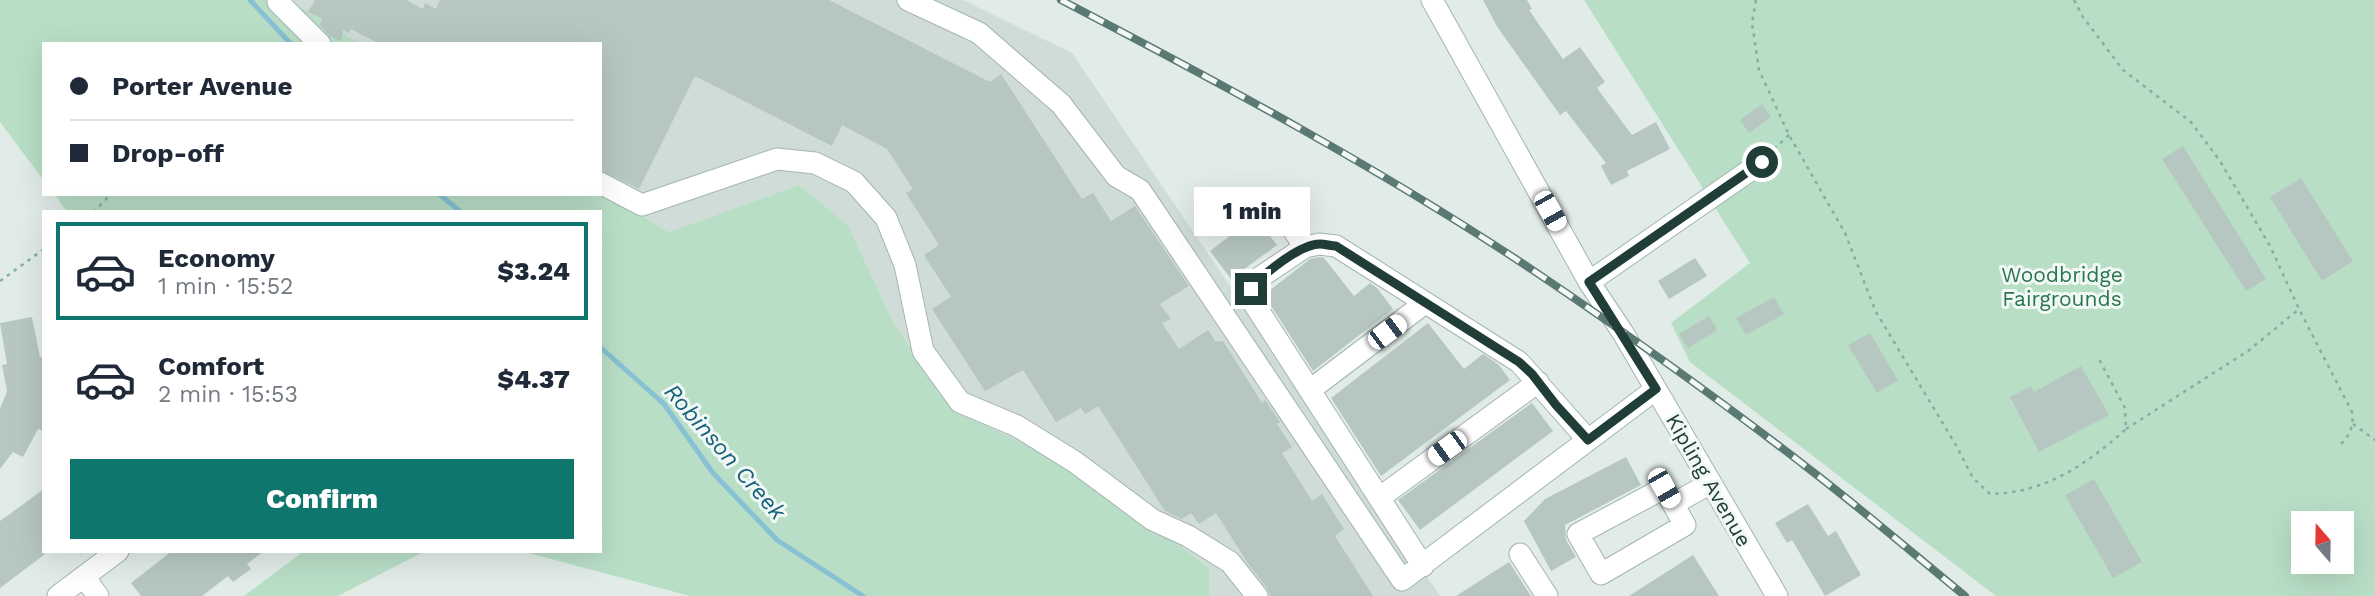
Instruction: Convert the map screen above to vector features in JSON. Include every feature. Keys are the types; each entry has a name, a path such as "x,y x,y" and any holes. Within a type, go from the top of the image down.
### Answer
{"street":[{"path":"281,0 278,2 318,42"},
{"path":"908,0 979,33 1061,104 1116,176 1140,190 1402,588 1423,565 1656,389"},
{"name":"Kipling Avenue","path":"1432,0 1589,282 1656,389 1777,596"},
{"path":"602,184 642,205 777,159 815,163 855,182 886,218 905,265 923,351 960,402 1017,426 1075,462 1153,520 1188,536 1230,562 1257,596"},
{"path":"1589,282 1762,162"},
{"path":"1280,211 1305,247"},
{"path":"1423,565 1251,299 1251,289 1259,278 1305,247 1320,244 1336,246 1519,362 1588,440"},
{"path":"1310,390 1425,303"},
{"path":"1379,498 1538,382"},
{"path":"1673,503 1711,483"},
{"path":"1664,488 1673,503 1685,525 1601,574 1578,534 1664,488"},
{"path":"58,596 115,553"},
{"path":"1520,554 1547,596"},
{"path":"84,577 98,596"}],"path":[{"path":"1756,0 1752,23 1759,71 1789,135 1845,233 1876,312 1973,478 1990,494 2012,494 2039,485 2060,477 2095,457 2126,429 2248,351 2299,309"},
{"path":"2074,0 2083,17 2123,70 2191,122 2220,161 2270,246 2352,412 2354,424 2348,437 2340,445"},
{"path":"95,210 108,196"},
{"path":"0,281 42,250"},
{"path":"2099,359 2125,408 2126,429"},
{"path":"2354,424 2375,440"}],"shaded area":[{"path":"289,0 963,0 1072,53 1440,596 1209,596 1209,568 1081,471 952,409 894,324 848,225 799,185 669,232 602,192 602,42 357,42"}],"green space":[{"path":"0,0 289,0 357,42 42,42 42,178 0,122"},
{"name":"Woodbridge Fairgrounds","path":"1584,0 2375,0 2375,596 1996,596 1690,362 1671,323 1750,263"},
{"path":"799,185 848,225 894,324 952,409 1081,471 1209,568 1209,596 690,596 529,553 602,553 602,210 66,210 55,196 602,196 602,192 669,232"},
{"path":"301,553 421,553 338,596 244,596"}],"building":[{"path":"315,0 406,0 423,9 425,3 436,9 440,0 829,0 990,82 1001,74 1082,199 1093,193 1111,221 1135,206 1189,286 1160,304 1171,319 1162,323 1179,349 1208,330 1216,342 1223,341 1262,403 1265,400 1280,422 1277,424 1292,447 1282,453 1312,501 1322,494 1344,529 1335,536 1373,596 1270,596 1216,513 1199,524 1191,513 1182,519 1165,511 1098,406 1085,414 1081,408 1056,422 1023,370 985,391 932,309 951,297 924,255 939,245 906,193 913,189 887,149 842,125 832,146 695,76 639,189 602,171 602,42 376,42 351,29 349,33 343,30 341,41 330,36 320,25 322,19 308,12"},
{"path":"1483,0 1527,0 1532,9 1529,10 1563,59 1580,47 1605,82 1597,88 1632,135 1656,122 1670,149 1627,171 1629,176 1611,185 1601,166 1606,163 1566,111 1560,115 1498,28"},
{"path":"1762,104 1771,117 1749,133 1740,120"},
{"path":"2183,146 2266,279 2246,291 2162,159"},
{"path":"2301,178 2353,261 2322,281 2270,197"},
{"path":"1255,217 1277,245 1231,279 1210,251"},
{"path":"1324,258 1354,296 1370,283 1393,309 1313,371 1264,295 1310,259"},
{"path":"1695,258 1707,276 1669,299 1658,281"},
{"path":"1774,297 1784,314 1746,335 1736,318"},
{"path":"1709,316 1717,330 1688,348 1679,334"},
{"path":"32,317 42,356 42,430 38,429 23,457 13,452 0,469 0,409 7,391 2,365 7,364 0,323"},
{"path":"1428,323 1464,369 1483,354 1499,365 1510,380 1381,476 1331,398"},
{"path":"1870,333 1898,380 1877,393 1848,345"},
{"path":"2081,366 2109,415 2039,452 2010,397 2031,386 2034,392"},
{"path":"1532,403 1553,431 1420,530 1398,500"},
{"path":"1626,457 1641,485 1565,525 1566,540 1576,557 1551,571 1524,521 1545,499"},
{"path":"2094,479 2142,562 2113,578 2065,495"},
{"path":"42,490 44,555 0,588 0,521"},
{"path":"1808,504 1828,536 1836,531 1861,575 1825,596 1792,540 1787,543 1775,523"},
{"path":"169,553 261,553 247,564 251,569 233,582 228,576 202,596 141,596 131,583"},
{"path":"1693,555 1719,596 1629,596"},
{"path":"1509,562 1531,596 1456,596"}],"waterway":[{"name":"Robinson Creek","path":"250,0 289,42"},
{"name":"Robinson Creek","path":"441,196 459,210"},
{"name":"Robinson Creek","path":"602,349 664,404 713,473 777,540 863,596"}],"railway":[{"path":"1061,0 1242,96 1360,163 1534,271 1675,369 1779,446 1852,502 1965,596"}],"route":[{"path":"1251,289 1259,278 1305,247 1320,244 1336,246 1519,362 1588,440 1656,389 1589,282 1762,162"}]}
